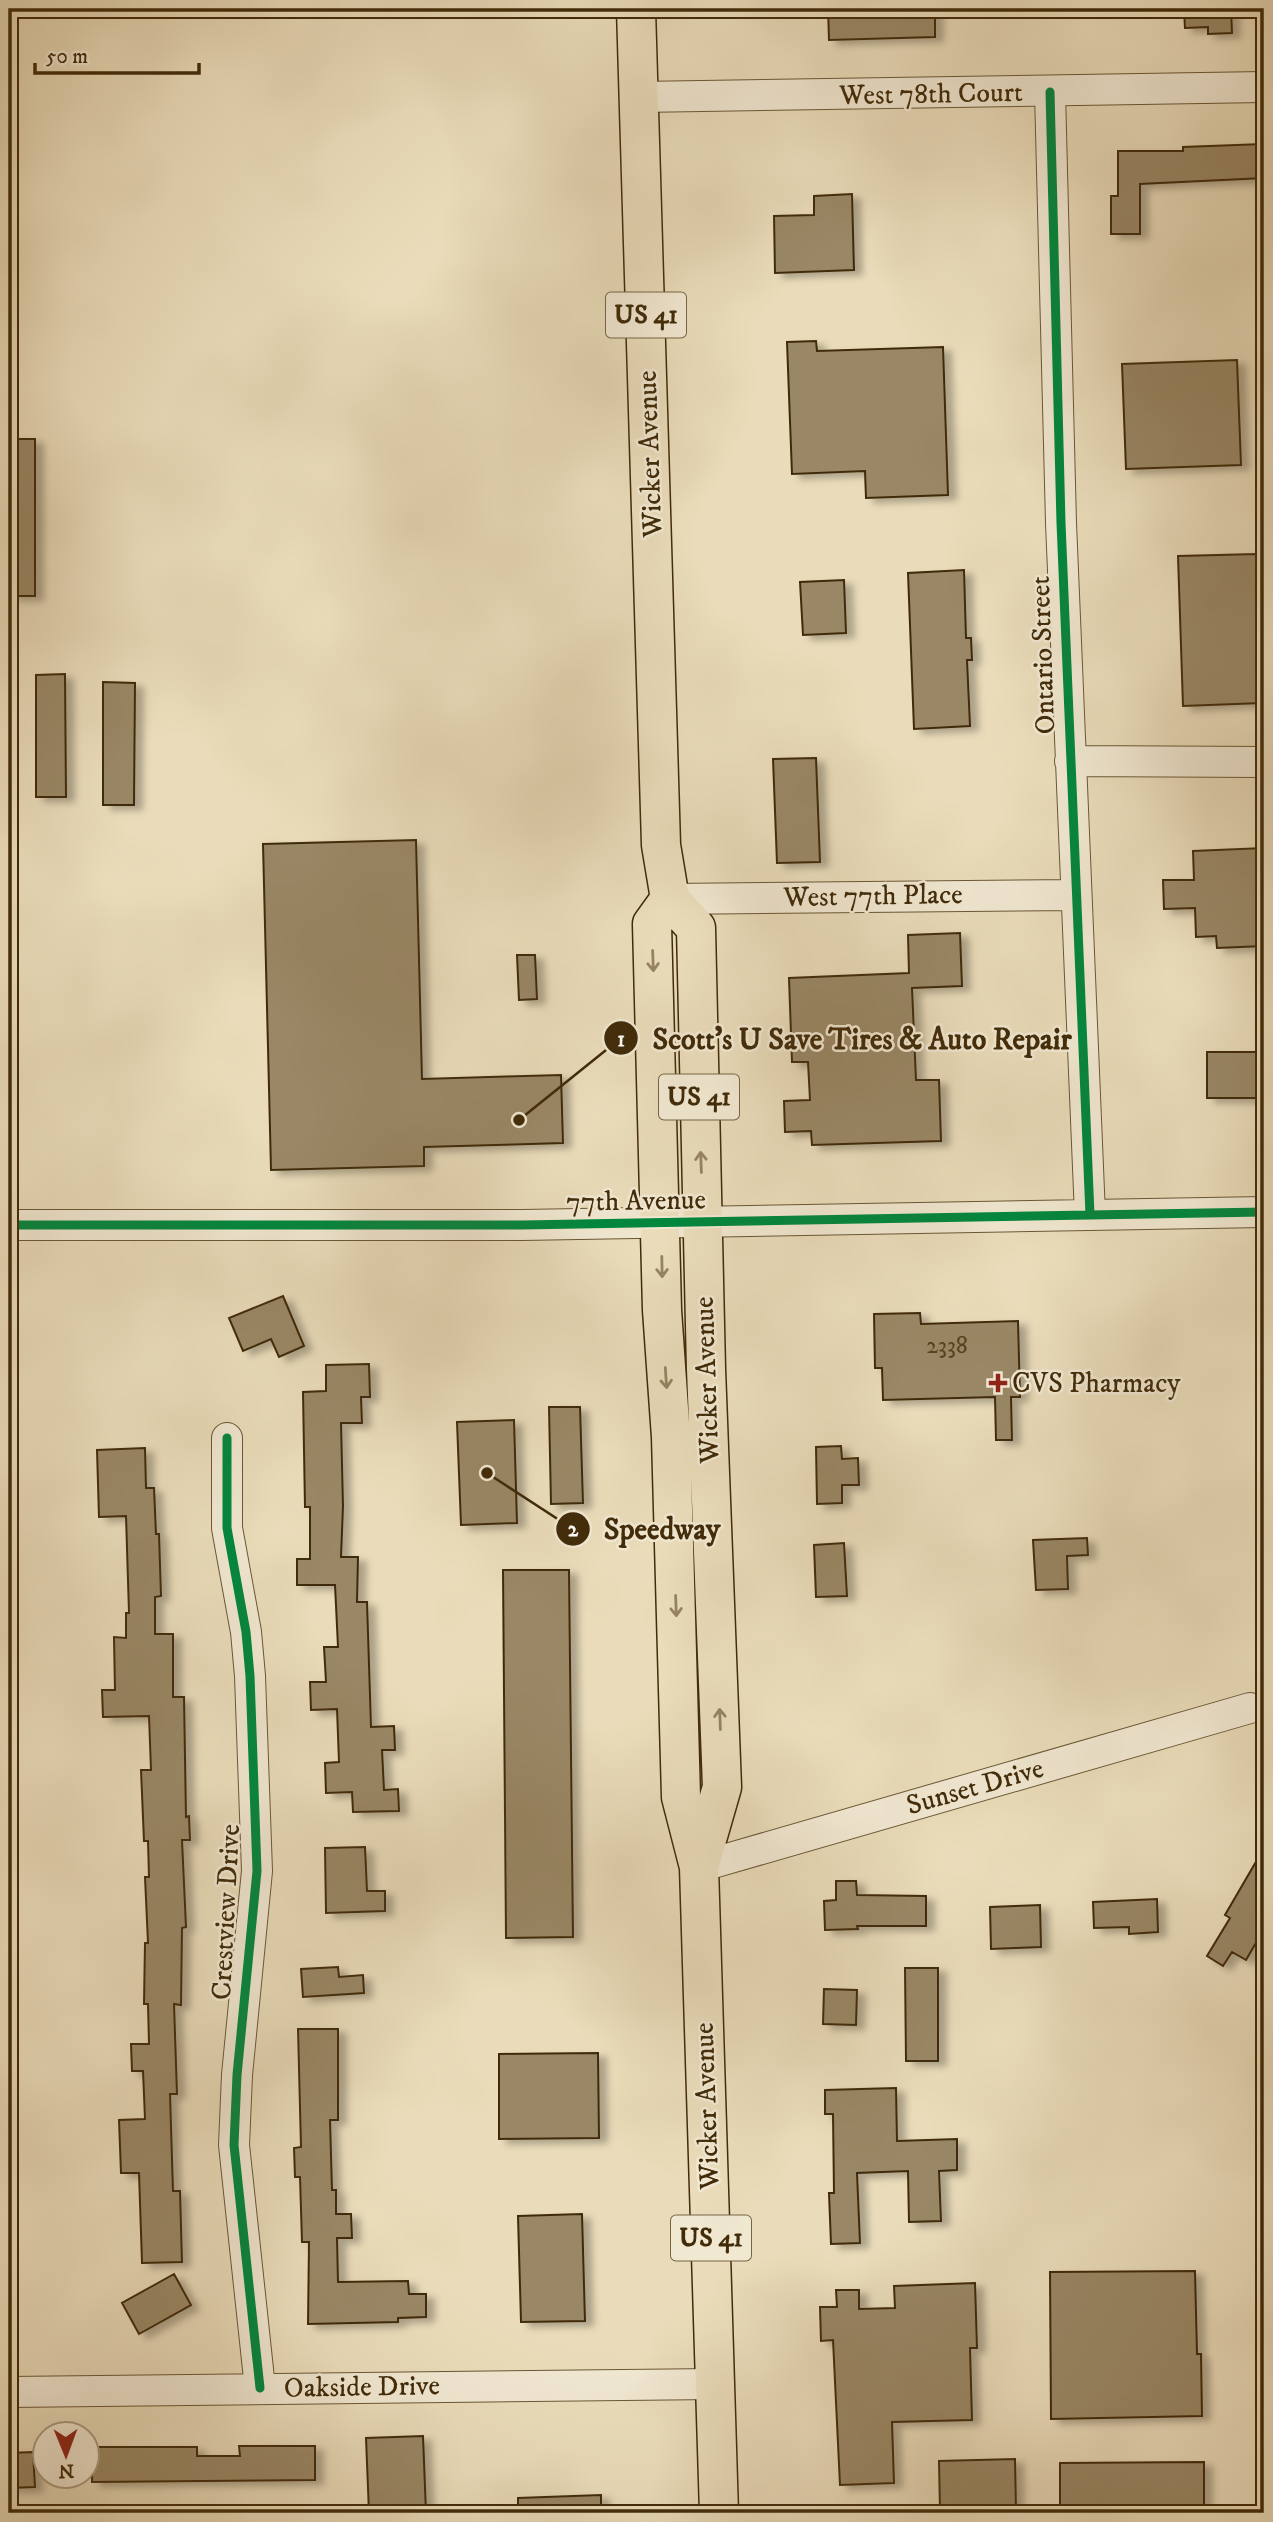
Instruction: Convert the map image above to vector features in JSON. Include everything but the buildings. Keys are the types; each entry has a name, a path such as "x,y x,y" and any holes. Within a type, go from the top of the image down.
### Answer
{"highway":[{"name":"Wicker Avenue","path":"636,9 662,845 670,899 696,928 706,1369 722,1787 699,1867"},
{"name":"Wicker Avenue","path":"670,899 652,924 661,1223 681,1797 699,1867 719,2513"}],"street":[{"name":"West 78th Court","path":"639,97 1264,87"},
{"name":"Ontario Street","path":"1050,92 1060,523 1090,1215"},
{"path":"1070,761 1264,762"},
{"name":"West 77th Place","path":"670,899 1076,895"},
{"name":"77th Avenue","path":"9,1225 704,1223 1264,1212"},
{"name":"Crestview Drive","path":"226,1438 227,1528 246,1632 250,1676 257,1871 235,2096 234,2145 260,2388"},
{"name":"Sunset Drive","path":"699,1867 1250,1708"},
{"name":"Oakside Drive","path":"9,2392 715,2384"}],"cycle path":[{"path":"1050,92 1061,523 1090,1215"},
{"path":"9,1225 522,1225 1264,1212"},
{"path":"227,1438 227,1528 246,1632 250,1676 257,1871 237,2075 234,2145 260,2388"}],"place":[{"name":"Scott's U Save Tires & Auto Repair","path":"519,1120"},
{"name":"CVS Pharmacy","path":"998,1383"},
{"name":"Speedway","path":"487,1473"}]}
